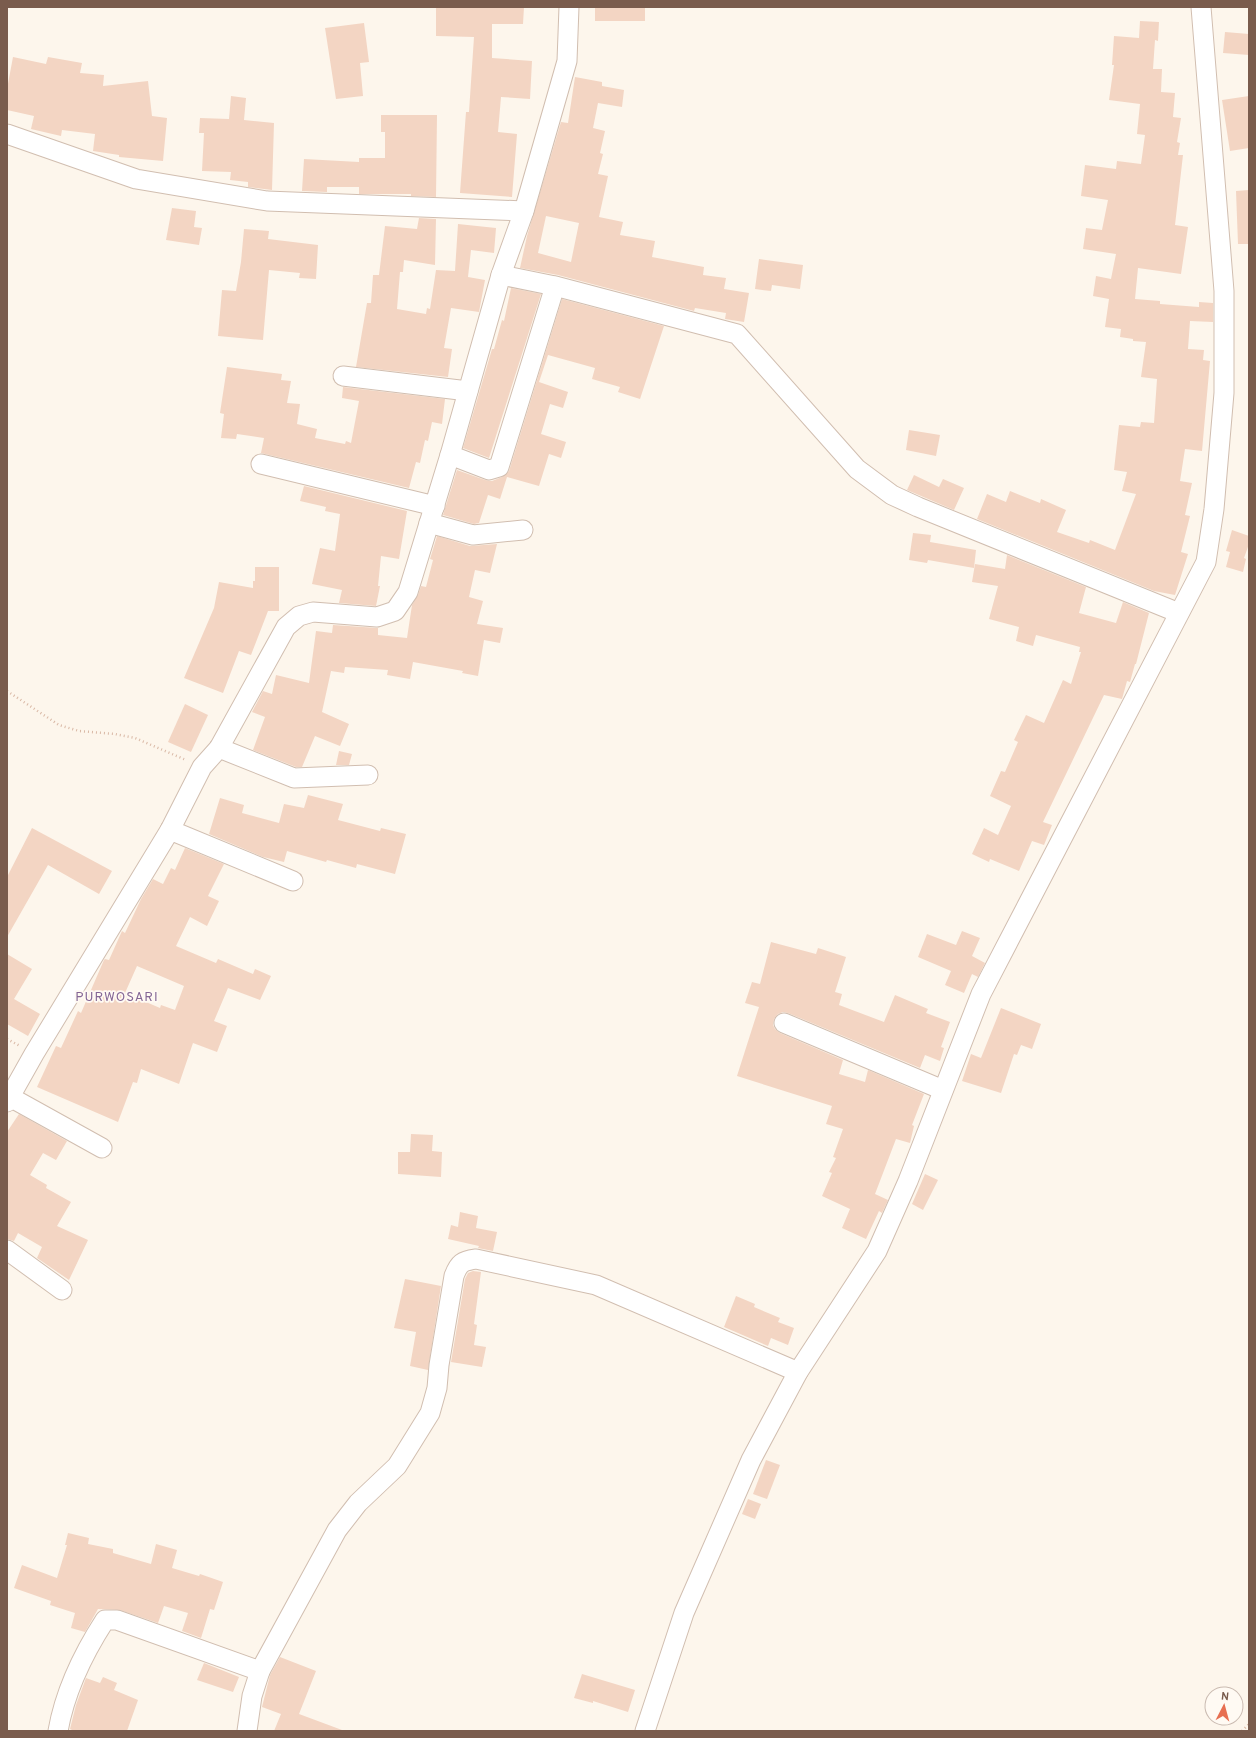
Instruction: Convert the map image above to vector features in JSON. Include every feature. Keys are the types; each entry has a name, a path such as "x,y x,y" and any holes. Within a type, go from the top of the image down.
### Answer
{"street":[{"path":"102,1148 9,1099 34,1054 170,830 202,767 219,748 286,627 300,616 314,612 377,617 395,611 408,592 450,455 501,275 524,211 567,62 570,7"},
{"path":"645,1731 684,1613 727,1510 761,1438 780,1407 798,1372 876,1251 908,1181 981,994 1206,562 1214,509 1224,393 1224,291 1201,7"},
{"path":"7,134 136,179 267,201 524,211"},
{"path":"501,275 555,286 737,334 857,469 892,495 918,507 1180,613"},
{"path":"450,455 489,470 498,467 555,286"},
{"path":"343,376 468,391"},
{"path":"261,464 432,515 473,535 523,530"},
{"path":"219,748 294,778 368,775"},
{"path":"170,830 293,881"},
{"path":"784,1023 943,1090"},
{"path":"7,1250 62,1290"},
{"path":"247,1731 252,1696 260,1671 337,1530 358,1503 397,1466 430,1413 437,1388 439,1365 454,1276 458,1266 465,1261 476,1259 596,1285 798,1372"},
{"path":"58,1731 62,1709 71,1682 105,1620 117,1620 260,1671"}],"path":[{"path":"7,691 59,725 79,731 107,733 135,738 202,767"},
{"path":"1242,1731 1249,1724"}],"building":[{"path":"436,7 524,7 523,24 492,24 492,58 532,61 530,99 501,97 498,132 517,134 512,197 460,193 466,112 469,112 474,37 436,36"},
{"path":"595,7 645,7 645,21 595,21"},
{"path":"1140,21 1159,22 1158,41 1155,40 1153,69 1162,69 1161,92 1175,93 1173,117 1181,118 1177,142 1180,143 1178,155 1183,155 1175,225 1188,227 1181,274 1138,268 1135,299 1160,301 1160,304 1199,307 1199,302 1213,303 1213,322 1190,321 1188,349 1204,350 1203,360 1210,361 1202,451 1185,449 1180,481 1192,483 1185,515 1190,516 1181,552 1188,554 1175,595 1154,591 977,519 987,494 1006,502 1010,491 1040,503 1041,499 1066,510 1057,532 1089,543 1090,540 1115,550 1136,494 1122,491 1127,472 1114,470 1119,425 1140,427 1141,422 1154,423 1157,379 1141,377 1146,342 1133,341 1133,339 1120,337 1121,329 1105,327 1109,299 1093,296 1096,276 1111,279 1116,254 1083,249 1086,228 1102,230 1108,200 1081,196 1085,165 1116,169 1117,161 1141,164 1145,135 1137,134 1140,104 1109,100 1114,65 1112,65 1114,36 1139,38"},
{"path":"364,23 369,62 360,63 363,96 336,99 325,28"},
{"path":"1225,32 1249,34 1249,55 1223,53"},
{"path":"13,57 46,64 48,57 82,63 80,73 104,75 103,86 148,81 152,116 167,118 163,161 119,157 119,155 93,151 95,134 62,130 61,136 31,129 34,116 7,110 7,89"},
{"path":"575,77 602,82 602,86 624,90 622,107 598,103 593,128 605,131 600,153 603,154 598,174 608,176 599,217 623,222 620,235 655,241 652,257 704,267 703,275 726,278 724,289 749,293 744,322 725,319 726,313 695,308 694,311 558,275 520,268 527,236 561,122 568,123","holes":["546,216 579,223 571,262 538,253"]},
{"path":"231,96 246,98 244,120 274,123 272,190 248,187 248,182 230,180 231,172 202,171 204,133 199,133 200,118 229,119"},
{"path":"1249,96 1249,148 1230,151 1222,100"},
{"path":"381,115 437,115 436,197 411,196 411,194 359,194 359,187 327,187 327,192 302,191 304,159 359,162 359,158 385,158 385,132 381,132"},
{"path":"1249,190 1249,244 1238,244 1236,191"},
{"path":"172,208 196,211 194,227 202,228 199,245 166,240"},
{"path":"419,218 436,219 435,265 404,260 403,272 400,272 397,309 426,314 427,308 430,309 436,270 455,271 458,224 496,228 494,253 471,250 468,277 485,280 479,312 451,308 444,348 452,349 448,377 356,367 367,303 371,303 373,275 379,275 385,226 417,229"},
{"path":"244,229 269,231 268,239 318,245 316,279 299,278 300,273 269,270 263,340 218,336 222,290 236,291 241,262"},
{"path":"759,259 803,265 800,289 772,285 771,291 755,289"},
{"path":"511,288 541,294 489,458 463,448 492,349 494,349 502,320 504,321"},
{"path":"562,299 664,326 640,399 618,392 620,387 592,379 595,368 548,355 539,382 568,392 563,408 550,404 541,434 566,442 561,458 549,454 539,486 507,477 500,499 488,495 479,523 474,524 443,515 457,470 492,481 502,477 509,471"},
{"path":"227,367 282,374 281,380 291,381 287,403 300,404 297,424 317,429 315,438 345,444 346,441 351,443 359,401 342,398 343,387 445,399 442,424 432,422 428,441 425,440 420,463 416,462 409,488 261,453 264,438 237,434 236,439 221,438 224,414 220,413"},
{"path":"909,430 940,435 936,456 906,450"},
{"path":"914,475 939,487 943,479 964,488 954,510 907,490"},
{"path":"304,486 407,511 399,559 381,556 378,586 380,586 376,606 339,603 342,590 312,584 320,548 335,551 340,514 325,511 326,507 300,501"},
{"path":"1232,530 1249,536 1249,544 1244,558 1246,559 1243,572 1226,567 1230,552 1226,551"},
{"path":"913,533 931,535 930,542 976,550 974,568 928,560 927,563 909,560"},
{"path":"437,536 470,546 497,544 490,573 475,570 469,597 483,601 477,624 503,628 500,643 484,640 478,676 462,673 463,671 413,662 410,679 387,675 388,670 345,667 344,673 331,671 322,712 349,724 340,746 315,736 302,767 296,767 253,750 265,717 252,712 263,691 272,694 276,675 309,683 316,631 332,633 333,625 378,628 378,635 407,638 412,605 421,586 426,587 433,560 430,559"},
{"path":"1007,555 1086,587 1079,613 1116,623 1123,602 1149,613 1136,664 1130,682 1127,681 1122,699 1104,695 1043,822 1052,825 1044,845 1032,841 1019,871 990,859 989,862 972,854 984,828 998,835 1011,806 990,796 1001,771 1005,772 1018,742 1014,740 1026,715 1044,723 1063,680 1071,684 1081,652 1079,652 1080,647 1036,635 1033,646 1016,641 1019,627 989,619 998,586 972,582 975,564 1005,569"},
{"path":"255,567 279,567 279,611 268,611 251,655 239,651 223,693 184,678 214,608 219,582 253,588 253,581 255,581"},
{"path":"185,704 208,715 191,752 168,742"},
{"path":"339,751 352,754 349,765 336,765"},
{"path":"308,795 343,804 338,820 380,831 381,828 406,834 395,874 357,864 356,868 327,860 326,862 287,851 284,862 263,857 209,834 220,798 244,805 242,813 279,823 284,804 304,808"},
{"path":"32,828 112,871 99,894 48,865 7,937 7,877"},
{"path":"185,848 224,864 208,896 219,901 207,926 190,917 176,946 216,963 218,959 253,974 255,969 271,976 260,1000 228,988 214,1021 227,1026 217,1052 193,1043 179,1084 141,1069 137,1083 133,1082 118,1122 37,1087 56,1046 61,1048 78,1011 81,1013 104,960 109,960 122,931 125,933 141,899 153,879 163,884 171,868 175,870","holes":["137,966 184,986 175,1010 161,1005 160,1008 125,993"]},
{"path":"962,931 980,938 972,956 985,963 978,977 972,974 964,993 945,985 951,971 918,957 927,934 956,945"},
{"path":"771,942 816,954 818,948 846,957 835,992 842,994 839,1005 884,1022 895,995 928,1009 926,1013 950,1022 941,1047 944,1048 940,1061 925,1055 920,1068 788,1013 783,1012 778,1014 774,1019 773,1025 780,1033 843,1060 839,1074 865,1082 868,1070 924,1094 912,1125 914,1126 910,1143 896,1139 875,1194 888,1200 882,1213 879,1211 866,1239 842,1228 850,1209 822,1196 832,1173 829,1172 836,1158 833,1157 843,1129 826,1124 832,1106 737,1076 759,1007 745,1003 752,982 760,984"},
{"path":"7,954 32,969 14,999 40,1014 28,1036 7,1024"},
{"path":"1001,1008 1041,1024 1032,1049 1021,1045 1017,1055 1014,1054 1001,1093 962,1081 971,1054 981,1058"},
{"path":"19,1114 67,1141 56,1160 43,1153 30,1175 47,1185 46,1188 71,1202 57,1226 88,1240 69,1280 37,1258 42,1247 18,1233 14,1241 7,1239 7,1132"},
{"path":"411,1134 433,1135 432,1151 442,1152 441,1177 398,1174 398,1152 410,1152"},
{"path":"925,1174 938,1180 923,1210 912,1204"},
{"path":"460,1212 478,1216 476,1228 497,1232 493,1251 478,1248 479,1246 448,1239 451,1225 458,1227"},
{"path":"473,1271 481,1272 474,1324 477,1325 474,1345 486,1347 482,1367 451,1362 465,1279 468,1273"},
{"path":"405,1279 441,1286 428,1370 410,1366 416,1332 394,1328"},
{"path":"736,1296 755,1304 754,1307 780,1318 778,1322 794,1328 788,1345 771,1338 768,1346 724,1327"},
{"path":"766,1460 780,1465 767,1499 753,1494"},
{"path":"748,1499 761,1504 755,1519 742,1514"},
{"path":"68,1533 89,1538 88,1544 113,1549 113,1553 151,1564 156,1544 177,1550 172,1568 199,1576 200,1574 223,1582 214,1610 210,1609 201,1638 182,1631 188,1613 164,1606 158,1623 120,1610 98,1609 85,1632 71,1628 75,1613 50,1605 51,1601 14,1588 22,1565 57,1578 67,1545 65,1545"},
{"path":"280,1657 316,1671 299,1714 342,1731 274,1731 281,1714 262,1707 270,1675"},
{"path":"204,1663 239,1677 233,1692 197,1680"},
{"path":"582,1674 635,1690 628,1712 593,1701 593,1703 574,1698"},
{"path":"103,1677 117,1683 114,1690 138,1700 127,1731 74,1731 70,1729 76,1705 86,1678 100,1683"}],"district":[{"name":"PURWOSARI","path":"117,998"}]}
